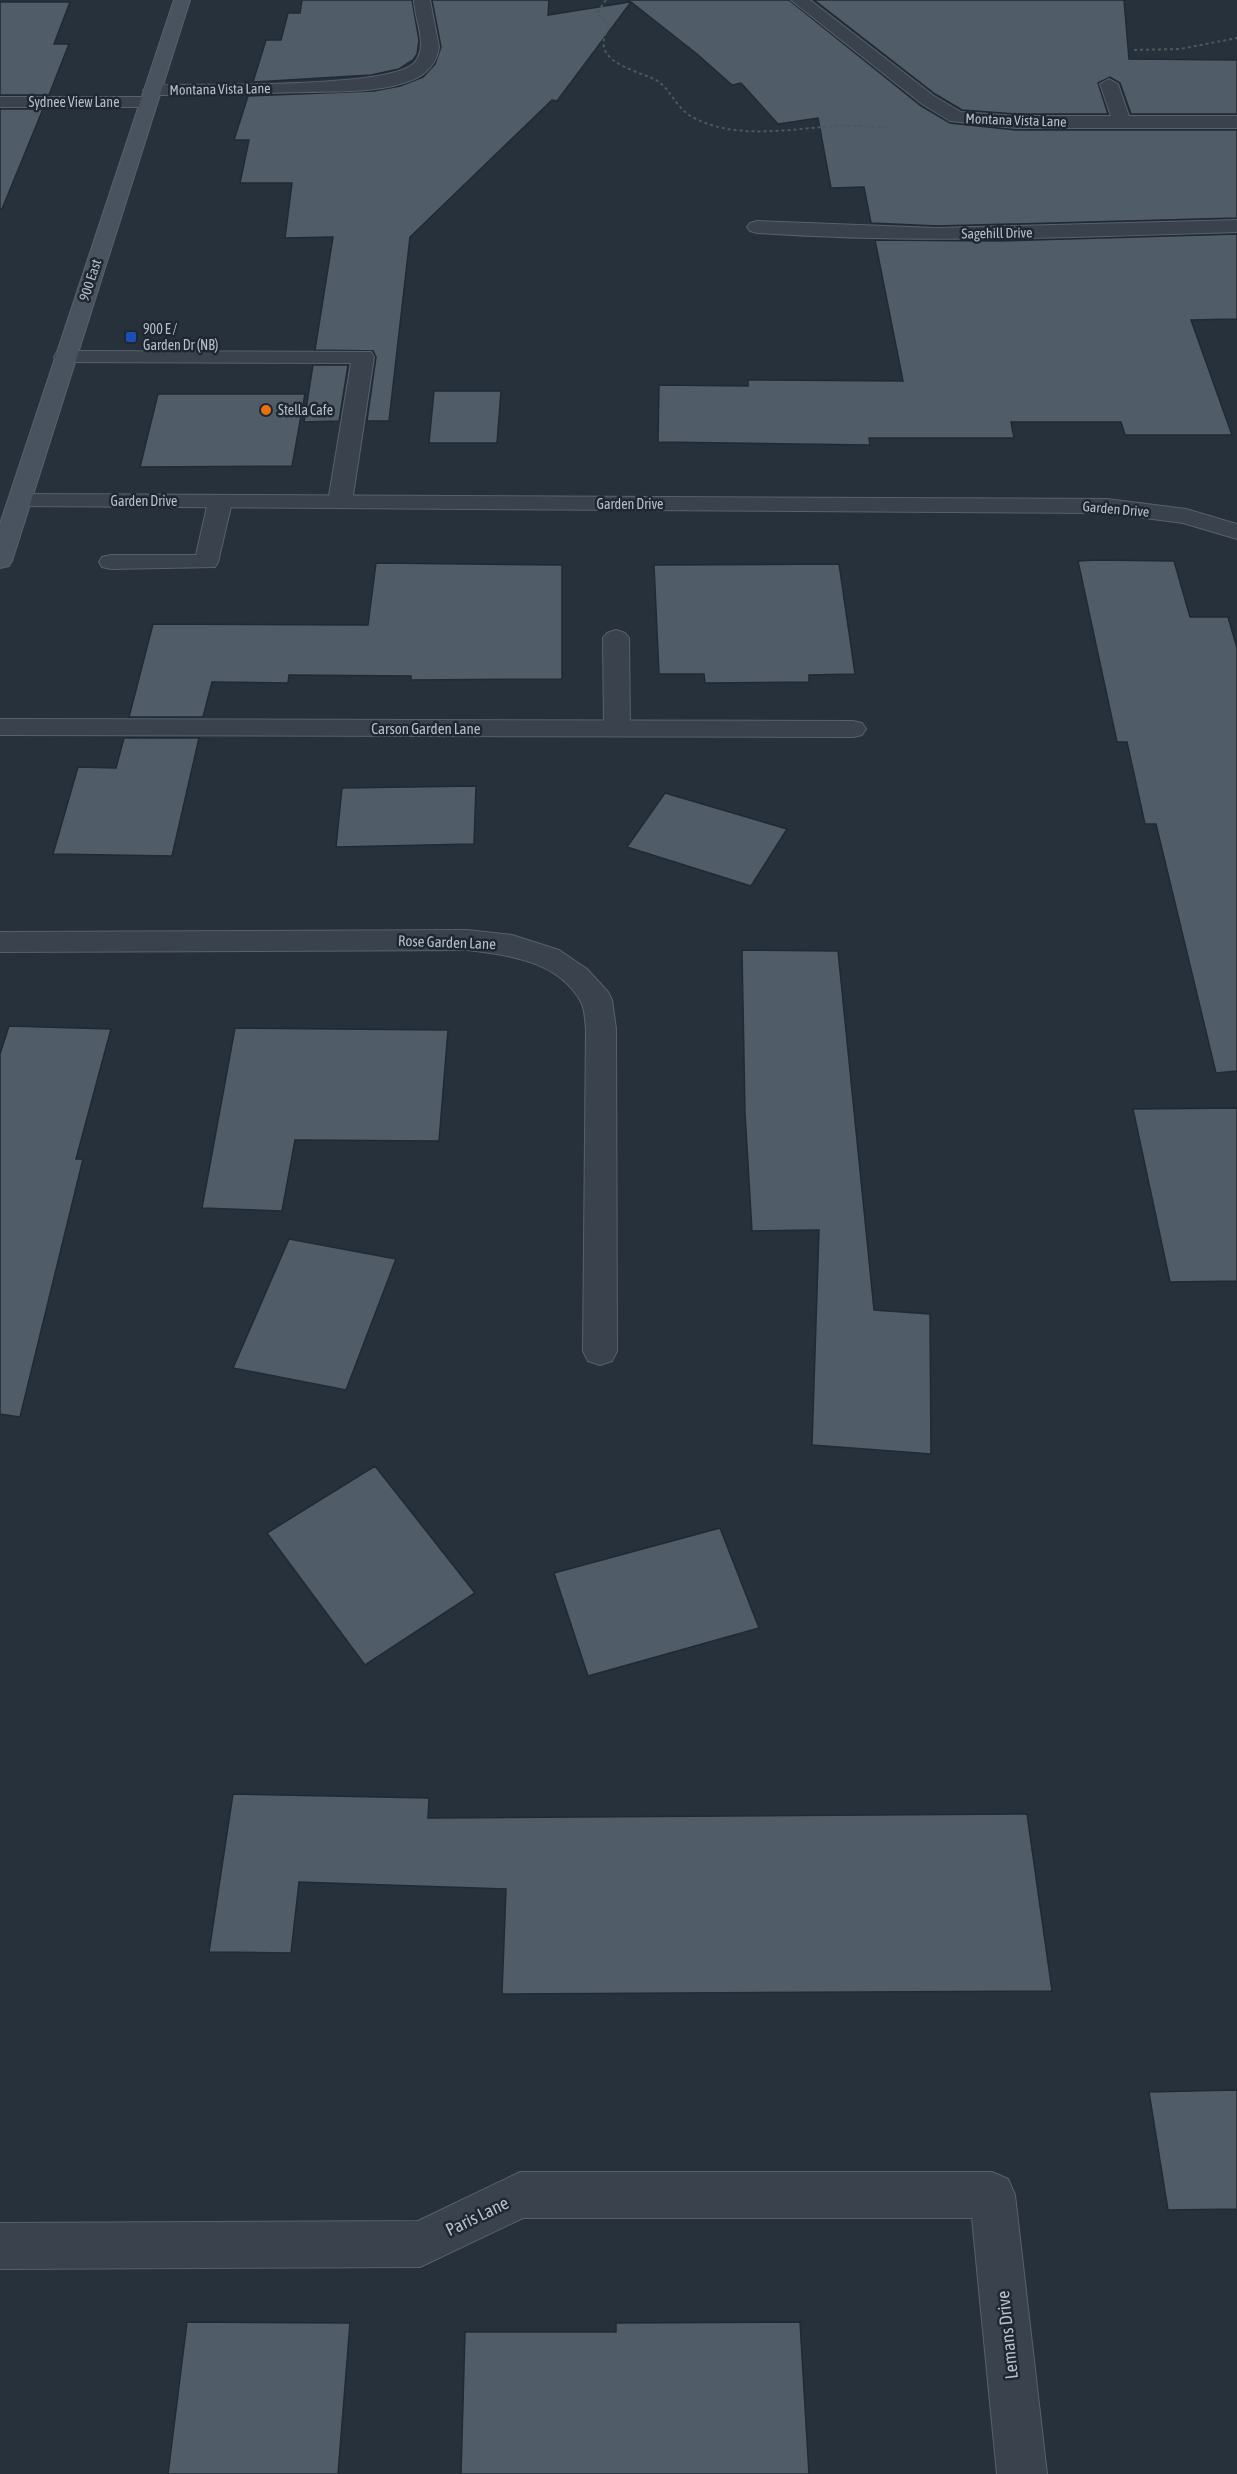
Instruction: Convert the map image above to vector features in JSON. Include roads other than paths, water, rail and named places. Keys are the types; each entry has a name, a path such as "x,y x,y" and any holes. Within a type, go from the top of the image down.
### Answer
{"main road":[{"name":"900 East","path":"0,561 182,0"}],"street":[{"name":"Montana Vista Lane","path":"151,91 270,90 287,85 376,84 406,76 421,68 429,56 430,33 422,11 422,0"},
{"name":"Montana Vista Lane","path":"799,0 928,100 957,117 1006,122 1237,122"},
{"path":"1109,84 1122,122"},
{"name":"Sydnee View Lane","path":"0,102 151,91"},
{"name":"Sagehill Drive","path":"757,227 839,234 1012,233 1237,226"},
{"path":"65,357 363,357 340,502"},
{"name":"Garden Drive","path":"20,501 1107,506 1186,516 1237,532"},
{"path":"111,562 206,562 220,502"},
{"path":"616,638 617,728"},
{"name":"Carson Garden Lane","path":"0,727 853,729"},
{"name":"Rose Garden Lane","path":"0,942 468,940 512,945 549,957 577,976 597,1000 601,1029 600,1351"},
{"name":"Paris Lane","path":"0,2246 420,2244 520,2195 992,2195"},
{"name":"Lemans Drive","path":"992,2195 1022,2474"}],"place":[{"name":"900 E / Garden Dr (NB)","path":"131,337"},
{"name":"Stella Cafe","path":"266,410"}]}
